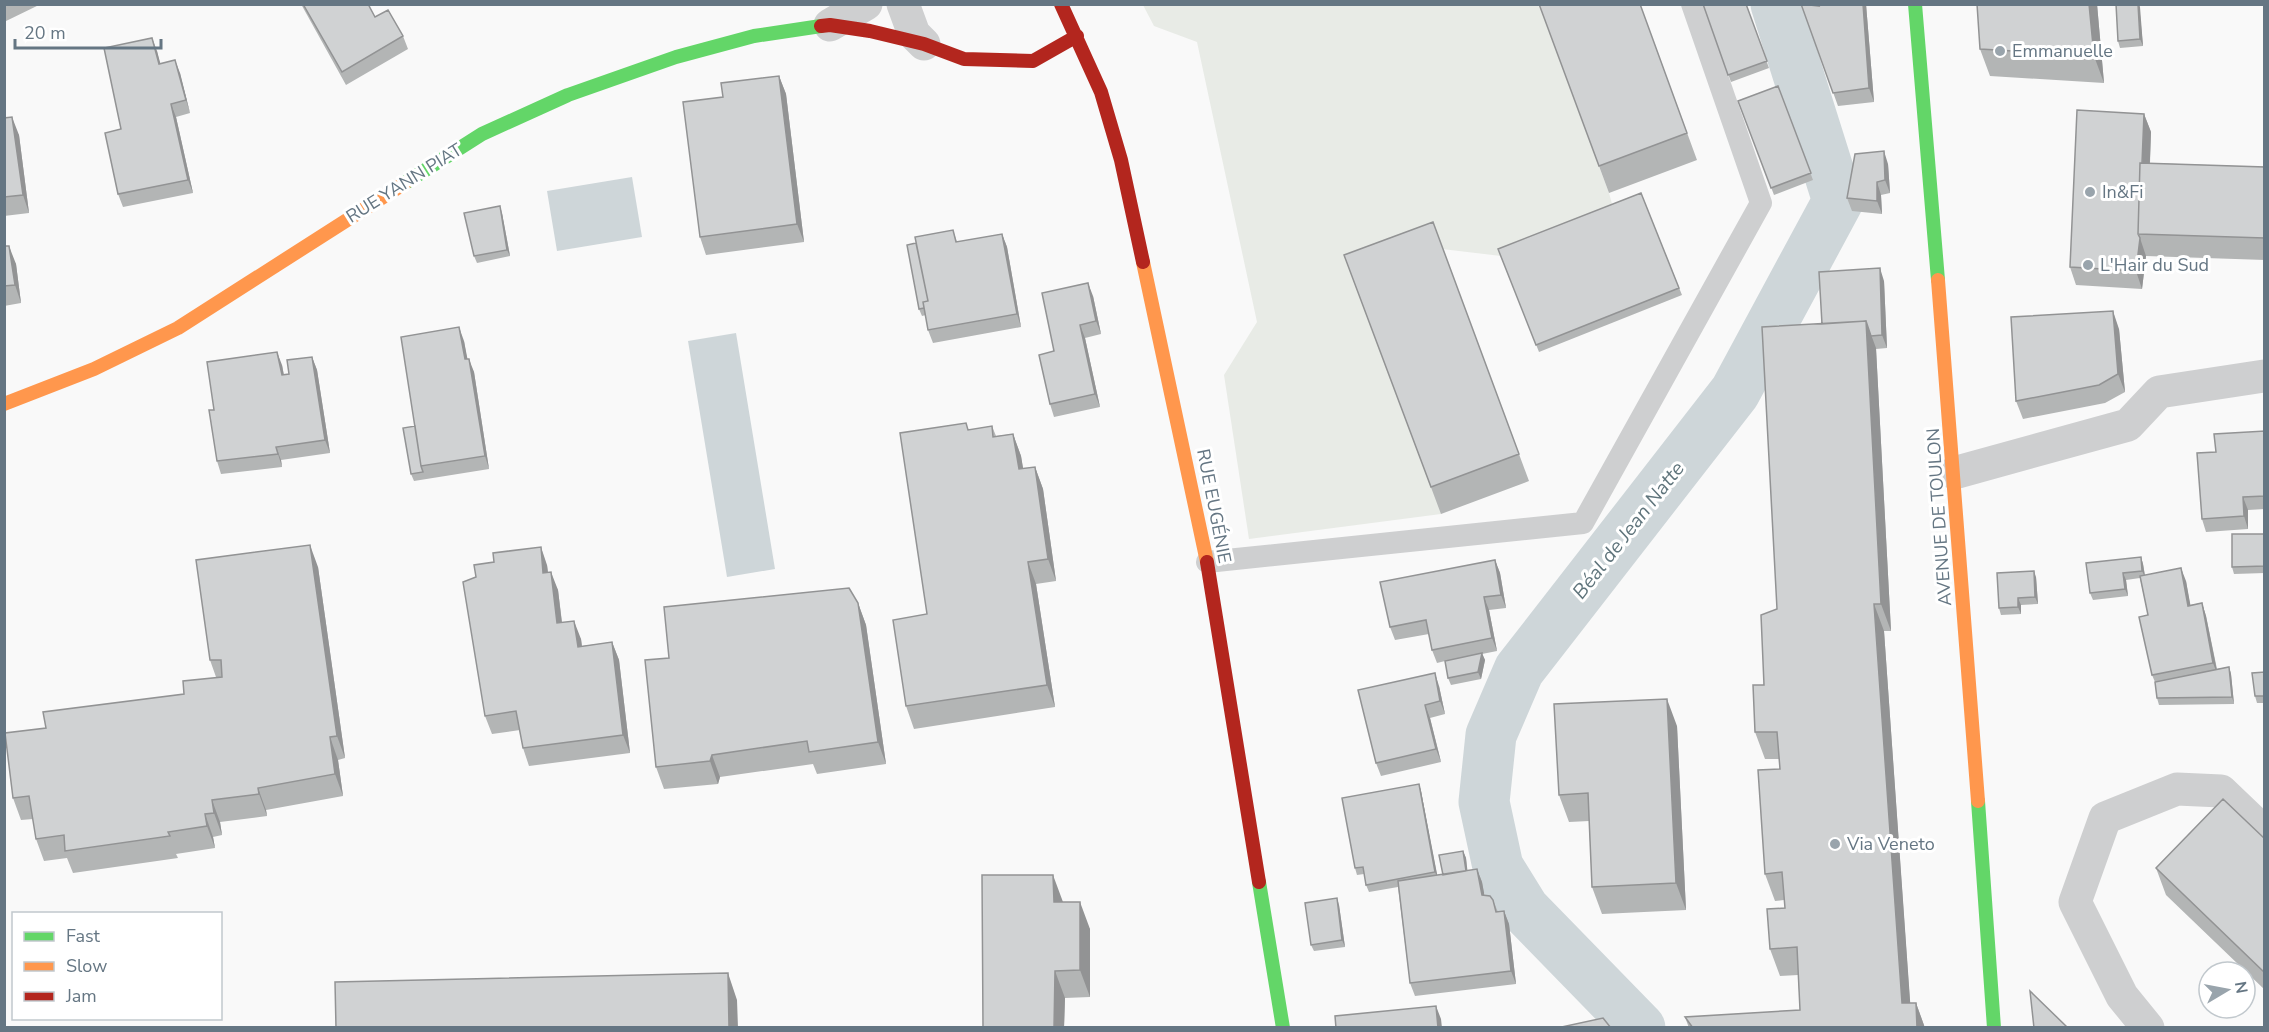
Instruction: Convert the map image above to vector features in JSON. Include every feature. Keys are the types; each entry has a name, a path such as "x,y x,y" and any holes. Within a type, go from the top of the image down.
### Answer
{"street":[{"name":"RUE YANN PIAT","path":"830,25 866,4"},
{"path":"903,4 914,34 924,44"},
{"name":"RUE EUGÉNIE","path":"1061,4 1101,92 1121,160 1178,419 1207,562 1283,1028"},
{"name":"AVENUE DE TOULON","path":"1915,4 1954,473 1994,1028"},
{"name":"RUE YANN PIAT","path":"4,405 94,369 178,328 482,134 568,95 676,57 754,36 830,25 870,31 924,44 964,58 1034,61 1077,36"},
{"path":"1954,473 2128,425 2159,392 2265,376"},
{"path":"2148,1028 2122,996 2075,902 2105,819 2177,789 2221,791 2265,832"}],"lane":[{"path":"1207,562 1583,523 1761,203 1692,4"}],"shaded area":[{"path":"1143,5 1539,5 1614,211 1501,256 1442,249 1441,514 1249,539 1224,375 1257,322 1197,42 1154,26"},
{"path":"632,177 642,237 557,251 547,191"},
{"path":"736,333 775,569 727,577 688,341"}],"building":[{"path":"303,4 368,4 375,17 388,10 403,36 342,72"},
{"path":"1539,4 1640,4 1687,133 1599,166"},
{"path":"1703,4 1746,4 1767,61 1728,75"},
{"path":"1801,4 1819,6 1818,4 1863,4 1869,88 1833,93"},
{"path":"1977,4 2089,4 2094,56 1980,49"},
{"path":"2116,4 2138,4 2140,39 2118,41"},
{"path":"152,38 159,64 175,60 186,100 171,104 188,180 118,194 105,133 121,129 104,48"},
{"path":"779,76 797,224 700,237 683,102 723,97 721,83"},
{"path":"1778,86 1811,173 1771,188 1738,101"},
{"path":"2077,110 2144,114 2142,163 2140,163 2138,234 2140,238 2136,271 2070,267"},
{"path":"12,117 23,195 4,197 4,118"},
{"path":"1884,151 1885,180 1877,182 1877,201 1847,198 1855,154"},
{"path":"2140,163 2265,167 2265,238 2138,234"},
{"path":"1641,193 1679,288 1536,345 1498,249"},
{"path":"500,206 507,250 474,256 464,213"},
{"path":"1433,222 1519,454 1431,487 1344,255"},
{"path":"953,230 956,242 1002,234 1017,314 928,330 923,302 928,301 915,237"},
{"path":"916,243 928,301 923,302 924,308 919,309 907,245"},
{"path":"4,246 9,246 15,285 4,286"},
{"path":"1880,268 1882,335 1871,336 1866,321 1822,324 1819,272"},
{"path":"1088,283 1096,321 1080,325 1095,394 1050,404 1039,355 1054,351 1042,293"},
{"path":"2113,311 2118,374 2099,385 2016,401 2011,317"},
{"path":"1866,321 1881,604 1874,604 1902,1003 1916,1003 1917,1028 1693,1028 1685,1017 1800,1010 1797,947 1770,949 1767,909 1785,908 1782,872 1765,874 1758,770 1780,769 1777,732 1755,732 1753,685 1764,685 1761,615 1777,609 1762,327"},
{"path":"459,327 465,359 469,359 485,456 421,466 401,337"},
{"path":"277,352 282,375 289,374 287,360 312,357 325,440 276,447 278,454 217,461 209,410 214,410 207,362"},
{"path":"966,423 968,430 992,426 993,437 1013,434 1019,469 1035,467 1048,559 1028,562 1047,685 906,706 893,620 927,614 900,433"},
{"path":"415,426 423,472 411,474 403,428"},
{"path":"2265,431 2265,496 2243,497 2244,516 2202,519 2197,453 2216,452 2214,434"},
{"path":"2232,534 2265,534 2265,566 2232,567"},
{"path":"310,545 337,736 330,737 335,774 258,788 259,794 212,800 214,813 205,814 207,826 168,832 170,836 65,851 64,835 36,839 29,796 13,798 5,733 46,728 43,712 184,694 183,681 222,677 221,660 210,660 196,560"},
{"path":"541,547 543,573 551,572 557,623 574,621 578,647 612,642 623,735 523,748 516,711 485,716 463,582 476,577 474,565 494,562 493,553"},
{"path":"2141,557 2142,571 2123,573 2125,589 2090,593 2086,563"},
{"path":"1495,560 1501,595 1484,597 1492,638 1432,650 1426,620 1390,627 1380,582"},
{"path":"2181,568 2188,606 2202,603 2213,663 2152,675 2139,617 2148,615 2140,576"},
{"path":"2034,571 2035,597 2018,598 2018,607 1999,608 1997,573"},
{"path":"849,588 858,603 878,742 809,752 807,741 712,755 710,761 656,767 645,660 669,658 664,607"},
{"path":"1482,653 1478,672 1448,678 1445,661"},
{"path":"2229,667 2232,697 2157,698 2155,682"},
{"path":"2265,672 2265,696 2255,696 2252,673"},
{"path":"1435,673 1440,701 1425,705 1436,749 1376,763 1358,690"},
{"path":"1667,699 1676,883 1592,887 1588,793 1559,795 1554,704"},
{"path":"1419,784 1435,872 1366,885 1363,867 1355,868 1342,798"},
{"path":"2223,799 2265,839 2265,973 2257,965 2257,960 2252,960 2156,868"},
{"path":"1463,851 1466,871 1443,875 1439,855"},
{"path":"1477,869 1482,895 1490,896 1496,912 1504,911 1511,971 1410,983 1398,881"},
{"path":"982,875 1053,875 1054,902 1080,902 1080,970 1055,971 1054,1028 983,1028"},
{"path":"1337,898 1342,940 1311,945 1305,903"},
{"path":"728,973 729,1028 336,1028 335,982"},
{"path":"2030,991 2068,1028 2034,1028"},
{"path":"1436,1006 1438,1028 1336,1028 1335,1016"},
{"path":"1603,1018 1611,1028 1557,1028"}],"waterway":[{"name":"Béal de Jean Natte","path":"1640,1028 1524,909 1498,867 1484,802 1491,735 1519,670 1735,392 1838,201 1776,4"}],"traffic: fast":[{"path":"1915,4 1938,280"},
{"path":"405,183 482,134 568,95 676,57 754,36 821,26"},
{"path":"1978,801 1994,1028"},
{"path":"1259,882 1283,1028"}],"traffic: slow":[{"path":"4,404 94,369 178,328 405,183"},
{"path":"1143,262 1207,562"},
{"path":"1938,280 1978,801"}],"traffic: jam":[{"path":"1061,4 1101,92 1121,160 1143,262"},
{"path":"821,26 830,25 870,31 924,44 964,59 1033,61 1077,36"},
{"path":"1207,562 1259,882"}],"place":[{"name":"Emmanuelle","path":"2000,51"},
{"name":"In&Fi","path":"2090,192"},
{"name":"L'Hair du Sud","path":"2088,265"},
{"name":"Via Veneto","path":"1835,844"}]}
